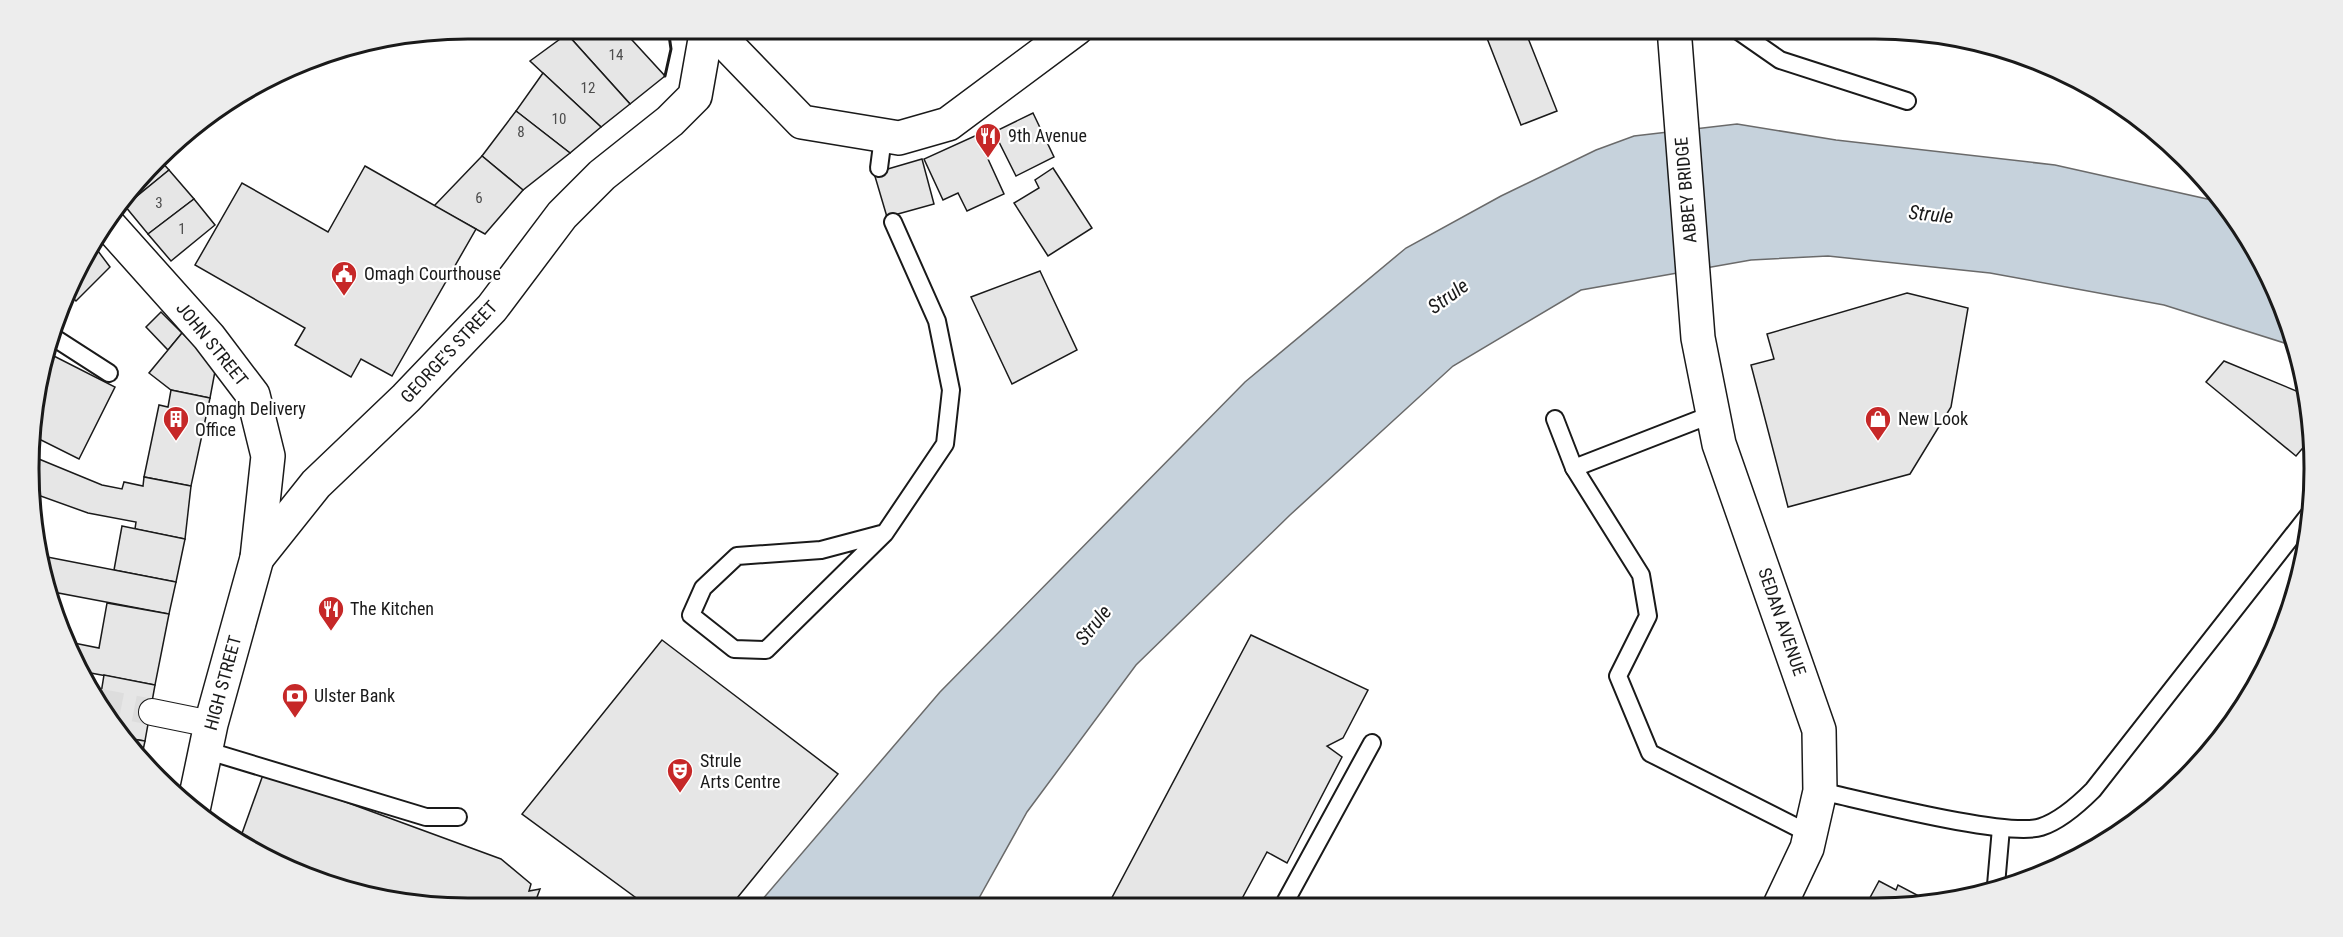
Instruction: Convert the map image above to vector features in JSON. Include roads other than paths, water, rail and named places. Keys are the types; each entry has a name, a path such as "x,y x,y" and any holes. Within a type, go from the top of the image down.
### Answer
{"street":[{"name":"GEORGE'S STREET","path":"257,558 316,484 406,398 492,308 562,214 602,175 670,121 695,96 707,39"},
{"path":"720,39 802,122 881,152 899,138 948,124 1062,39"},
{"name":"ABBEY BRIDGE","path":"1673,39 1698,338"},
{"name":"JOHN STREET","path":"112,229 209,337 253,395 268,456 257,558"},
{"name":"SEDAN AVENUE","path":"1698,338 1719,444 1819,730 1821,791 1807,849 1783,898"},
{"name":"HIGH STREET","path":"195,799 208,737 257,558"},
{"path":"152,712 208,737"}],"lane":[{"path":"1750,39 1780,60 1907,101"},
{"path":"885,533 821,550 737,556 703,588 691,615 734,650 766,650 885,533 945,444 951,390 937,321 893,222"},
{"path":"59,341 109,373"},
{"path":"1574,468 1713,414"},
{"path":"1555,419 1574,468 1641,575 1648,616 1618,676 1650,753 1810,834"},
{"path":"1821,791 2001,828 2041,827 2079,805 2093,790 2300,526"},
{"path":"208,737 426,817 458,817"},
{"path":"1287,898 1372,743"},
{"path":"1996,880 2001,828"}],"water":[{"name":"Strule","path":"1737,124 1836,140 2055,165 2209,199 2232,230 2260,279 2285,343 2164,305 1990,273 1828,256 1751,260 1581,290 1453,366 1290,515 1136,665 1027,812 979,898 764,898 940,692 1245,382 1406,248 1501,196 1596,150 1634,136"}],"tunnel":[{"path":"109,704 152,712"}],"place":[{"name":"9th Avenue","path":"988,159"},
{"name":"Omagh Courthouse","path":"344,297"},
{"name":"Omagh Delivery Office","path":"176,442"},
{"name":"New Look","path":"1878,442"},
{"name":"The Kitchen","path":"331,632"},
{"name":"Ulster Bank","path":"295,719"},
{"name":"Strule Arts Centre","path":"680,794"}]}
